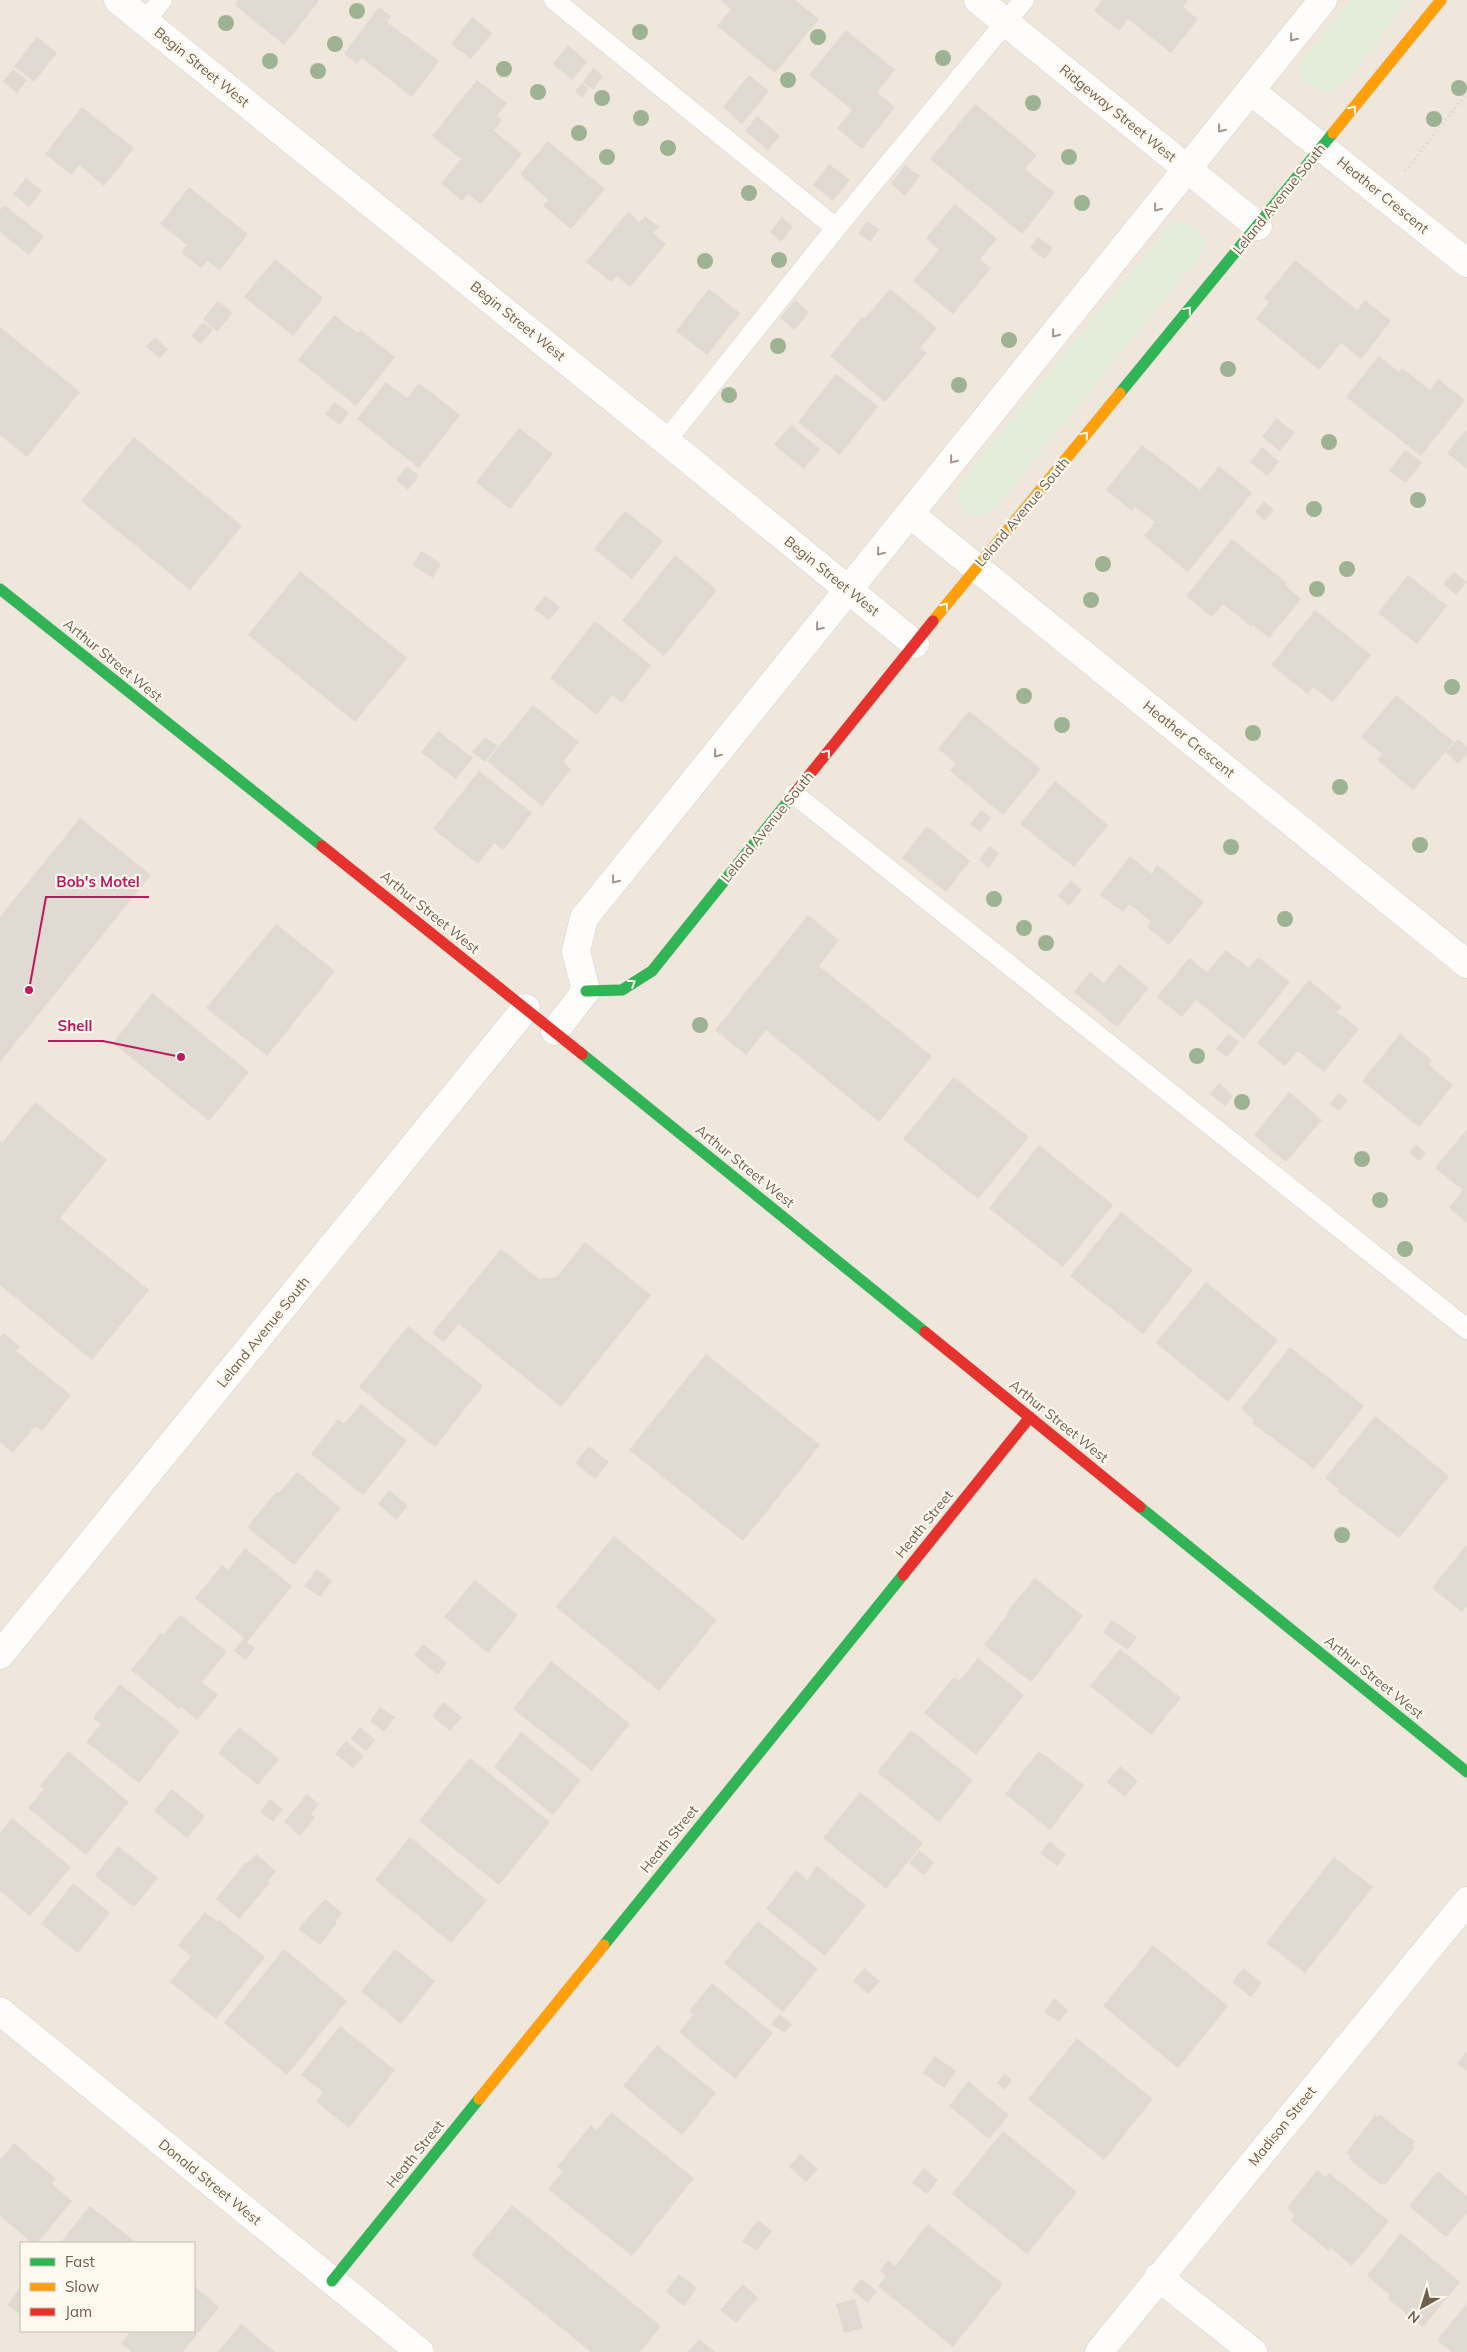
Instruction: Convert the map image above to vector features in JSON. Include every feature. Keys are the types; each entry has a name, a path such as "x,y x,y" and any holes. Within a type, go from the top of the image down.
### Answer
{"street":[{"name":"Begin Street West","path":"118,0 666,440 915,644"},
{"name":"Ridgeway Street West","path":"978,0 1258,226"},
{"path":"555,1031 586,991 576,951 584,918 1324,0"},
{"name":"Leland Avenue South","path":"586,991 622,990 652,971 976,567 1258,226 1441,0"},
{"name":"Heather Crescent","path":"1251,91 1467,264"},
{"name":"Heather Crescent","path":"910,514 1467,964"},
{"name":"Arthur Street West","path":"0,589 555,1031 1467,1772"},
{"name":"Leland Avenue South","path":"0,1655 526,1008"},
{"name":"Heath Street","path":"332,2281 1030,1417"},
{"name":"Madison Street","path":"1099,2352 1467,1901"},
{"name":"Donald Street West","path":"0,2011 420,2352"},
{"path":"1158,2278 1253,2352"}],"lane":[{"path":"145,22 162,0"},
{"path":"554,0 836,228"},
{"path":"666,440 836,228 1024,0"},
{"path":"794,794 1467,1329"}],"path":[{"path":"1384,196 1467,92"}],"shaded area":[{"path":"0,0 1467,0 1467,2352 0,2352"}],"green space":[{"path":"1350,0 1409,0 1352,74 1332,93 1313,88 1304,81 1301,75 1300,62"},
{"path":"1180,222 1191,225 1205,239 1203,251 1000,503 985,513 967,514 958,499 960,482 1158,239 1170,225"}],"building":[{"path":"238,0 319,1 284,45 235,5"},
{"path":"720,0 795,0 819,19 775,73 717,26 731,9"},
{"path":"1102,0 1188,0 1183,7 1198,19 1171,53 1128,19 1119,31 1094,11"},
{"path":"379,7 391,16 387,22 439,61 412,97 362,58 357,64 344,54"},
{"path":"472,17 492,33 471,59 451,44"},
{"path":"846,30 895,70 877,92 895,107 862,149 837,128 852,110 809,75"},
{"path":"37,37 57,53 34,82 14,66"},
{"path":"568,45 587,62 572,80 553,64"},
{"path":"593,68 603,76 593,90 583,82"},
{"path":"13,69 27,80 17,93 3,82"},
{"path":"749,75 769,91 742,124 723,107"},
{"path":"477,80 507,103 497,116 502,120 494,131 522,154 481,204 468,194 462,201 441,183 461,159 432,136"},
{"path":"582,83 589,88 582,98 575,92"},
{"path":"975,104 1037,155 1025,169 1055,193 1022,234 930,159"},
{"path":"82,107 134,148 104,186 79,165 71,175 45,154"},
{"path":"757,116 780,136 768,150 745,131"},
{"path":"548,141 605,189 571,229 543,206 548,200 520,174"},
{"path":"829,164 850,180 833,201 813,185"},
{"path":"905,165 920,176 905,196 891,184"},
{"path":"26,178 42,191 29,207 13,194"},
{"path":"189,187 248,234 220,270 207,261 201,268 181,252 187,245 160,224"},
{"path":"955,204 997,239 980,259 991,268 953,314 913,281 939,250 926,238"},
{"path":"4,205 44,236 29,255 0,232 0,210"},
{"path":"628,212 640,222 645,216 659,227 653,233 666,244 630,287 617,276 611,282 586,262"},
{"path":"782,217 793,227 781,242 770,232"},
{"path":"868,221 879,230 870,242 858,233"},
{"path":"1038,237 1053,248 1044,259 1030,248"},
{"path":"275,259 323,298 293,336 244,297"},
{"path":"1295,260 1357,310 1365,300 1391,321 1361,359 1341,343 1319,370 1256,319 1269,302 1264,298"},
{"path":"709,289 740,313 707,355 676,331"},
{"path":"890,289 937,328 920,348 927,353 885,402 830,356 862,317 864,319"},
{"path":"795,300 809,312 795,330 780,318"},
{"path":"218,301 233,313 217,332 203,319"},
{"path":"334,315 358,333 360,330 395,357 356,406 298,360"},
{"path":"203,322 213,330 201,344 191,336"},
{"path":"0,327 80,392 27,457 0,435"},
{"path":"155,337 168,349 160,358 146,347"},
{"path":"1379,356 1399,372 1402,368 1430,390 1438,379 1465,400 1421,456 1346,397"},
{"path":"836,374 878,406 840,455 798,422"},
{"path":"386,382 407,398 419,383 460,415 419,468 357,419"},
{"path":"335,402 349,413 340,425 325,414"},
{"path":"1276,418 1295,433 1280,451 1262,437"},
{"path":"791,425 820,449 804,469 774,445"},
{"path":"519,428 553,454 510,509 476,482"},
{"path":"1467,429 1467,469 1447,453"},
{"path":"134,437 242,526 190,590 81,501"},
{"path":"1142,445 1200,490 1219,466 1252,493 1188,572 1144,536 1155,522 1135,507 1132,511 1106,490"},
{"path":"1262,447 1279,462 1267,476 1250,462"},
{"path":"1405,450 1422,462 1406,483 1389,471"},
{"path":"407,466 419,476 408,490 396,480"},
{"path":"1264,501 1274,510 1265,521 1255,512"},
{"path":"625,511 663,541 632,579 594,549"},
{"path":"1232,539 1287,583 1285,585 1301,599 1269,638 1223,604 1212,617 1186,596"},
{"path":"421,551 441,563 433,578 412,565"},
{"path":"675,555 717,590 664,656 622,621"},
{"path":"300,571 407,658 355,722 248,635"},
{"path":"1454,572 1467,582 1456,595 1443,584"},
{"path":"1408,575 1447,606 1417,644 1378,613"},
{"path":"545,596 560,607 549,620 534,609"},
{"path":"1315,610 1371,655 1333,702 1313,687 1308,694 1271,665"},
{"path":"595,621 651,665 622,703 612,695 597,715 550,678"},
{"path":"1396,695 1454,742 1413,790 1377,760 1382,754 1361,737"},
{"path":"533,705 579,742 563,762 571,769 542,806 487,761"},
{"path":"969,711 1041,769 1003,815 950,771 956,763 938,749"},
{"path":"438,731 473,758 456,779 421,752"},
{"path":"485,737 498,746 485,762 472,752"},
{"path":"1458,739 1467,747 1467,754 1458,764 1446,752"},
{"path":"479,771 532,813 503,850 494,843 478,864 433,829"},
{"path":"1055,781 1108,825 1074,867 1020,824"},
{"path":"981,810 991,818 980,832 970,824"},
{"path":"80,818 151,875 0,1062 0,917"},
{"path":"927,826 970,861 946,892 902,858"},
{"path":"989,846 999,853 989,868 979,860"},
{"path":"1130,856 1152,874 1157,865 1204,902 1169,945 1147,927 1151,922 1129,904 1123,912 1100,895"},
{"path":"1071,880 1082,890 1069,906 1058,896"},
{"path":"808,915 839,940 819,966 932,1056 879,1122 766,1030 746,1055 715,1030"},
{"path":"276,924 335,971 267,1056 206,1008"},
{"path":"1226,950 1249,968 1258,957 1290,982 1244,1039 1196,1000 1182,1017 1157,997 1189,958 1207,972"},
{"path":"1119,964 1149,988 1117,1027 1074,992 1090,972 1104,983"},
{"path":"1309,980 1342,1007 1337,1012 1359,1029 1324,1072 1298,1051 1285,1066 1257,1043"},
{"path":"152,993 249,1072 209,1121 113,1043"},
{"path":"1228,1034 1239,1042 1227,1057 1216,1049"},
{"path":"1400,1034 1432,1060 1429,1065 1453,1085 1419,1127 1362,1081"},
{"path":"954,1077 1029,1137 978,1199 903,1139"},
{"path":"1219,1083 1233,1096 1225,1106 1210,1094"},
{"path":"1289,1092 1322,1120 1286,1162 1254,1135"},
{"path":"1339,1093 1348,1101 1339,1111 1330,1104"},
{"path":"35,1102 107,1160 60,1218 149,1290 92,1360 0,1285 0,1141 2,1143"},
{"path":"1467,1129 1467,1223 1449,1208 1463,1190 1435,1168"},
{"path":"1039,1145 1113,1205 1063,1267 989,1208"},
{"path":"1416,1145 1426,1153 1419,1161 1409,1152"},
{"path":"1121,1212 1193,1270 1143,1334 1070,1276"},
{"path":"585,1242 651,1295 561,1407 459,1324 444,1342 432,1333 501,1249 539,1279 557,1277"},
{"path":"1206,1282 1278,1340 1228,1402 1156,1343"},
{"path":"408,1326 483,1386 435,1447 359,1387"},
{"path":"4,1333 20,1347 16,1351 71,1395 42,1431 35,1426 13,1453 0,1442 0,1338"},
{"path":"1290,1347 1364,1406 1314,1469 1252,1423 1254,1420 1241,1409"},
{"path":"706,1354 820,1445 743,1541 629,1450"},
{"path":"361,1404 407,1441 363,1495 311,1454 338,1419 344,1424"},
{"path":"1375,1416 1449,1476 1399,1538 1337,1491 1339,1489 1325,1478"},
{"path":"589,1446 609,1462 595,1479 575,1463"},
{"path":"297,1472 341,1508 294,1565 247,1527 277,1491 279,1493"},
{"path":"389,1490 408,1506 396,1520 378,1504"},
{"path":"614,1536 717,1620 659,1691 556,1607"},
{"path":"1467,1544 1467,1606 1462,1612 1432,1588"},
{"path":"245,1548 292,1586 247,1642 255,1648 246,1660 234,1651 244,1638 195,1598 222,1565 228,1570"},
{"path":"317,1569 332,1581 320,1597 304,1586"},
{"path":"1035,1578 1083,1616 1031,1682 984,1645 1008,1614 1006,1613"},
{"path":"475,1580 518,1615 488,1653 444,1617"},
{"path":"180,1615 227,1652 202,1682 218,1695 197,1720 181,1707 179,1709 131,1670 161,1633 163,1635"},
{"path":"1112,1620 1137,1637 1128,1650 1103,1632"},
{"path":"423,1644 447,1663 438,1675 414,1655"},
{"path":"1120,1649 1181,1698 1151,1735 1090,1686"},
{"path":"978,1658 1024,1695 976,1755 924,1713 954,1677 959,1681"},
{"path":"551,1661 630,1724 592,1771 513,1709"},
{"path":"120,1684 180,1731 139,1783 86,1742 101,1724 93,1718"},
{"path":"443,1702 462,1717 450,1731 432,1716"},
{"path":"380,1707 395,1717 384,1732 370,1721"},
{"path":"239,1727 279,1759 258,1785 218,1753"},
{"path":"360,1727 375,1740 366,1751 351,1739"},
{"path":"911,1730 973,1780 939,1822 877,1772"},
{"path":"521,1732 581,1780 553,1815 494,1767"},
{"path":"346,1741 364,1756 353,1768 335,1754"},
{"path":"68,1751 129,1802 86,1855 28,1808 44,1789 40,1786"},
{"path":"1039,1751 1084,1785 1050,1830 1005,1794"},
{"path":"470,1758 550,1822 499,1885 419,1821"},
{"path":"1120,1766 1138,1781 1125,1797 1107,1782"},
{"path":"172,1789 205,1816 187,1838 154,1811"},
{"path":"860,1792 923,1843 886,1889 823,1838"},
{"path":"307,1794 319,1804 311,1814 315,1818 300,1836 284,1822"},
{"path":"270,1799 283,1809 273,1822 260,1812"},
{"path":"12,1818 71,1867 30,1916 0,1891 0,1833"},
{"path":"410,1837 487,1900 451,1943 375,1880"},
{"path":"1050,1841 1066,1855 1057,1866 1040,1853"},
{"path":"118,1846 158,1878 134,1907 95,1876"},
{"path":"919,1850 934,1862 924,1875 909,1863"},
{"path":"256,1854 276,1871 268,1881 270,1883 239,1919 216,1899 246,1862"},
{"path":"1334,1857 1373,1887 1305,1973 1266,1943"},
{"path":"817,1866 866,1905 825,1956 766,1909 796,1870 807,1880"},
{"path":"73,1883 110,1913 78,1953 41,1924"},
{"path":"325,1899 342,1913 335,1922 337,1923 320,1945 298,1929"},
{"path":"205,1912 218,1922 219,1920 265,1957 216,2019 170,1982 191,1956 178,1945"},
{"path":"758,1921 818,1969 783,2012 724,1963"},
{"path":"1153,1945 1228,2006 1178,2068 1103,2006"},
{"path":"284,1949 347,2001 287,2075 224,2023"},
{"path":"395,1949 435,1981 401,2024 361,1991"},
{"path":"864,1968 880,1981 869,1994 853,1981"},
{"path":"1243,1968 1262,1983 1251,1997 1232,1982"},
{"path":"712,1983 773,2033 735,2079 679,2032 693,2015 689,2011"},
{"path":"1054,1998 1068,2010 1059,2022 1044,2012"},
{"path":"779,2014 792,2024 785,2033 771,2024"},
{"path":"340,2026 395,2070 349,2128 316,2102 323,2092 301,2075"},
{"path":"1077,2038 1153,2099 1104,2160 1028,2099"},
{"path":"657,2045 716,2093 682,2135 623,2086"},
{"path":"1467,2051 1467,2071 1457,2063"},
{"path":"935,2056 956,2071 944,2088 923,2073"},
{"path":"1004,2074 1012,2080 1005,2090 997,2083"},
{"path":"968,2081 1009,2115 989,2139 949,2106"},
{"path":"611,2112 694,2178 632,2256 548,2189 563,2171 557,2167 591,2125 597,2130"},
{"path":"1375,2115 1378,2117 1380,2115 1415,2142 1412,2145 1415,2147 1385,2185 1382,2183 1381,2185 1349,2159 1351,2157 1346,2153"},
{"path":"1003,2131 1077,2192 1027,2254 952,2194"},
{"path":"14,2143 56,2179 52,2184 72,2201 38,2242 31,2242 0,2216 0,2160"},
{"path":"800,2154 818,2169 806,2182 789,2167"},
{"path":"924,2168 938,2180 927,2194 912,2183"},
{"path":"1317,2170 1326,2177 1329,2173 1389,2221 1352,2266 1331,2248 1329,2251 1291,2221 1295,2215 1287,2208"},
{"path":"1438,2171 1467,2196 1467,2213 1446,2237 1409,2206"},
{"path":"512,2205 661,2326 640,2352 591,2352 471,2255"},
{"path":"90,2206 136,2242 61,2242"},
{"path":"758,2220 772,2231 757,2251 742,2241"},
{"path":"928,2224 1003,2284 953,2347 878,2286 886,2276 880,2271 888,2260 895,2266"},
{"path":"1401,2233 1460,2282 1423,2327 1387,2298 1390,2295 1367,2276"},
{"path":"679,2274 697,2288 684,2306 666,2292"},
{"path":"861,2279 877,2291 868,2303 852,2290"},
{"path":"743,2284 758,2298 736,2323 720,2310"},
{"path":"195,2287 219,2307 183,2352 132,2352 121,2343 130,2332 195,2332"},
{"path":"19,2289 20,2314 7,2305"},
{"path":"855,2299 863,2328 844,2333 836,2304"},
{"path":"1467,2303 1467,2352 1452,2352 1437,2340"},
{"path":"241,2324 275,2352 218,2352"},
{"path":"699,2339 715,2352 688,2352"}],"traffic: fast":[{"path":"1120,393 1333,133"},
{"path":"0,589 322,846"},
{"path":"586,991 622,990 652,971 794,794"},
{"path":"582,1054 925,1332"},
{"path":"1140,1507 1467,1772"},
{"path":"604,1945 903,1575"},
{"path":"332,2281 479,2099"}],"traffic: slow":[{"path":"1333,133 1441,0"},
{"path":"933,621 1120,393"},
{"path":"479,2099 604,1945"}],"traffic: jam":[{"path":"794,794 933,621"},
{"path":"322,846 582,1054"},
{"path":"925,1332 1140,1507"},
{"path":"903,1575 1030,1417"}],"place":[{"name":"Bob's Motel","path":"29,990"},
{"name":"Shell","path":"181,1057"}]}
